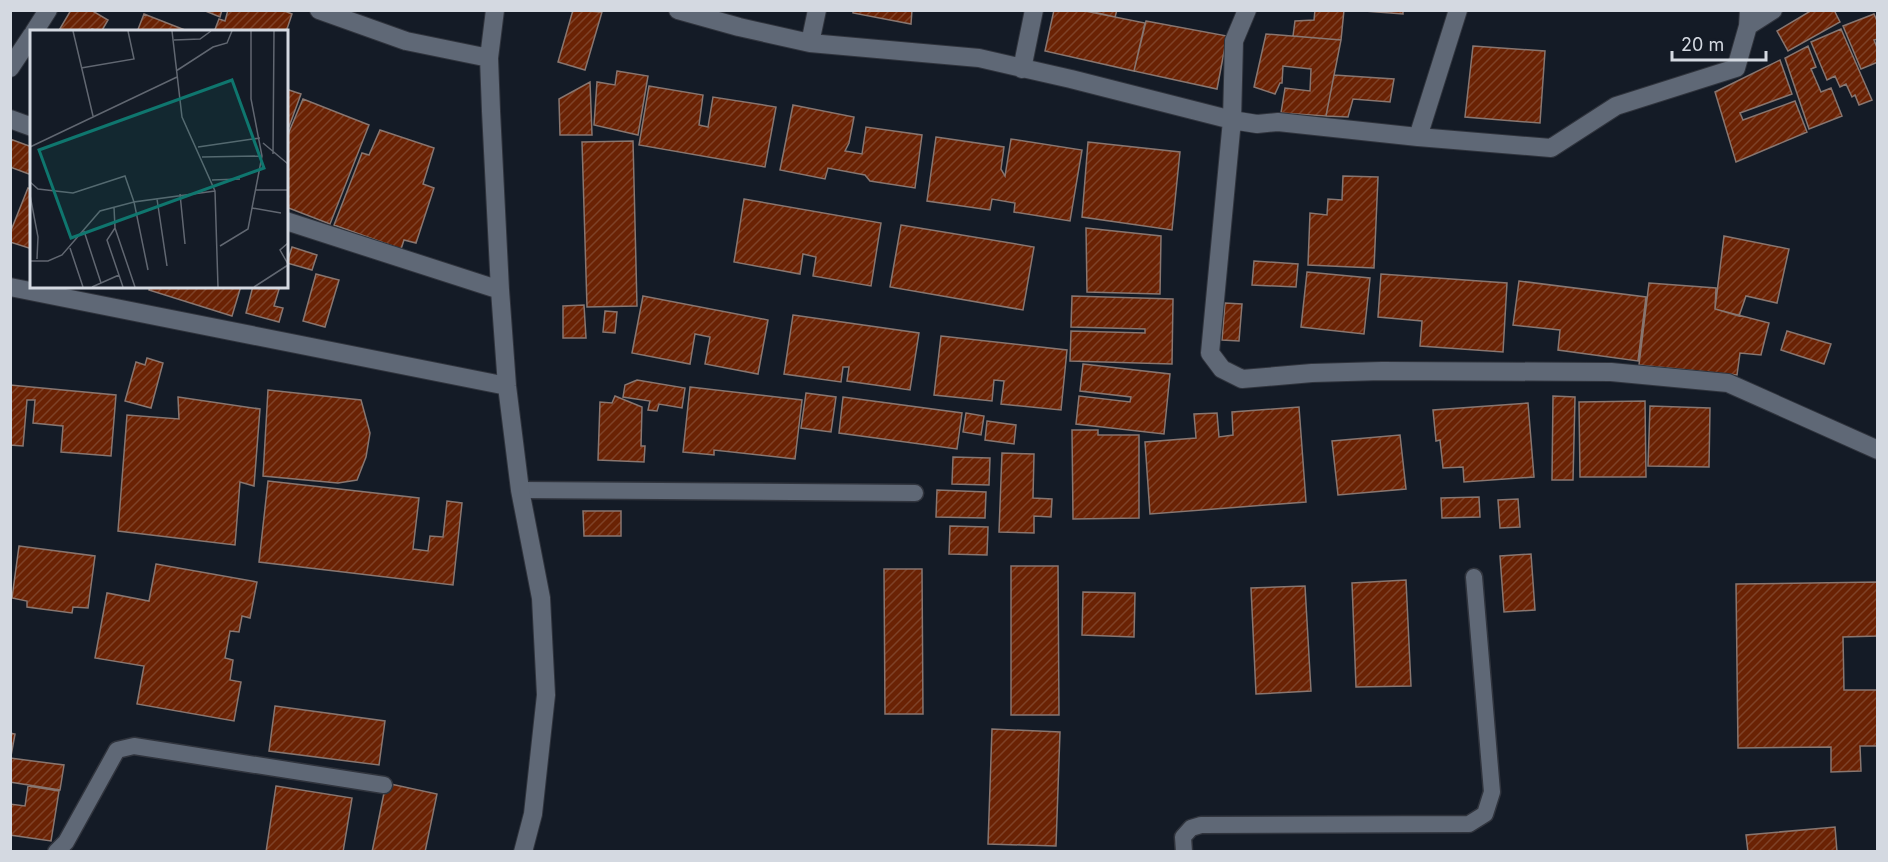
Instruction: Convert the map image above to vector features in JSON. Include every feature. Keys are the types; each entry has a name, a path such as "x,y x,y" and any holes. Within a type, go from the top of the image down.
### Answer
{"street":[{"path":"35,30 48,10"},
{"path":"319,10 406,41 489,58"},
{"path":"495,10 489,58 507,386 520,490 541,598 546,695 533,814 523,852"},
{"path":"678,10 810,43 979,58 1232,120 1257,124 1278,122 1551,148 1616,106 1736,68 1748,18 1773,10"},
{"path":"810,43 818,10"},
{"path":"1022,69 1034,10"},
{"path":"1246,10 1234,41 1232,120 1210,353 1222,369 1242,379 1312,373 1382,371 1599,372 1728,383 1878,450"},
{"path":"1419,137 1458,10"},
{"path":"10,68 30,38"},
{"path":"10,118 30,126"},
{"path":"288,222 500,290"},
{"path":"10,287 507,386"}],"lane":[{"path":"520,490 915,494"},
{"path":"1184,852 1183,837 1191,828 1202,825 1469,824 1485,814 1492,792 1474,577"},
{"path":"56,852 66,842 117,750 134,746 384,785"}],"building":[{"path":"71,10 91,10 108,20 102,30 59,30"},
{"path":"203,10 222,10 220,17"},
{"path":"228,10 282,10 292,14 287,30 215,30 219,19 225,21"},
{"path":"573,10 602,12 585,70 558,62"},
{"path":"853,10 912,10 911,24 853,13"},
{"path":"1054,10 1080,10 1145,23 1134,71 1045,51"},
{"path":"1085,10 1117,10 1115,17"},
{"path":"1315,10 1344,10 1341,40 1293,36 1295,21 1314,20"},
{"path":"1351,10 1403,10 1403,14"},
{"path":"1808,10 1834,10 1840,22 1788,51 1777,31 1809,12"},
{"path":"144,14 185,30 138,30"},
{"path":"1874,14 1878,23 1878,39 1874,40 1878,50 1878,62 1861,69 1843,26"},
{"path":"1146,21 1227,36 1217,89 1134,71"},
{"path":"1841,29 1872,100 1859,105 1855,95 1852,97 1846,84 1840,87 1835,76 1827,80 1811,42"},
{"path":"1266,34 1341,40 1326,116 1281,113 1285,88 1310,91 1311,69 1283,66 1282,83 1275,94 1254,87"},
{"path":"1473,46 1545,51 1540,123 1465,117"},
{"path":"1808,46 1816,67 1811,69 1821,92 1831,88 1842,116 1809,129 1785,58"},
{"path":"1780,60 1792,94 1740,113 1743,120 1795,101 1807,132 1736,162 1715,92"},
{"path":"617,71 648,76 638,135 594,125 597,82 615,85"},
{"path":"1334,75 1394,79 1390,102 1353,99 1348,117 1326,116"},
{"path":"590,82 592,135 560,135 559,99"},
{"path":"649,86 703,95 699,125 708,127 713,97 776,107 765,167 639,145"},
{"path":"288,90 301,94 288,130"},
{"path":"303,99 369,125 330,224 288,208 288,134"},
{"path":"793,105 854,117 849,143 845,151 862,154 866,127 922,135 915,188 870,181 865,175 828,168 825,179 780,170"},
{"path":"380,130 434,148 423,184 434,188 416,243 404,240 401,249 334,225 362,153 369,155"},
{"path":"936,137 1004,147 1001,169 1005,176 1011,139 1082,150 1070,221 1014,212 1015,203 992,199 990,210 927,201"},
{"path":"10,139 30,146 29,174 10,167"},
{"path":"633,141 637,306 587,307 582,142"},
{"path":"1088,142 1180,152 1172,230 1082,217"},
{"path":"1343,176 1378,177 1374,268 1308,265 1310,213 1327,215 1328,199 1342,200"},
{"path":"28,188 30,188 30,248 10,242 10,233"},
{"path":"744,199 881,223 871,286 813,276 816,257 803,254 800,274 734,262"},
{"path":"901,225 1034,247 1023,310 890,287"},
{"path":"1086,228 1161,236 1160,294 1087,292"},
{"path":"1724,236 1789,249 1777,303 1746,296 1739,316 1715,309"},
{"path":"292,247 317,255 312,270 288,263"},
{"path":"1254,261 1298,264 1296,287 1252,285"},
{"path":"1307,272 1370,278 1364,334 1301,327"},
{"path":"316,274 339,280 325,327 303,321"},
{"path":"1381,274 1507,283 1503,352 1420,346 1422,321 1378,317"},
{"path":"1519,281 1646,297 1638,361 1558,350 1560,330 1513,325"},
{"path":"1649,283 1716,288 1715,309 1769,323 1761,355 1740,353 1737,375 1639,365"},
{"path":"150,288 240,288 232,316 149,290"},
{"path":"252,288 279,288 274,306 283,308 279,322 246,313"},
{"path":"643,296 768,320 758,374 705,364 710,337 695,334 690,364 632,353"},
{"path":"1072,296 1173,299 1172,364 1070,361 1071,331 1145,333 1145,329 1071,327"},
{"path":"1225,303 1242,304 1239,341 1222,340"},
{"path":"584,305 586,338 563,338 563,306"},
{"path":"605,311 617,312 615,333 603,332"},
{"path":"793,315 919,333 910,390 847,381 849,367 843,367 841,382 784,374"},
{"path":"1787,331 1831,344 1824,364 1781,350"},
{"path":"941,336 1067,350 1061,410 1001,404 1004,381 994,380 992,401 934,395"},
{"path":"147,358 163,363 151,408 125,401 136,362 145,365"},
{"path":"1083,364 1170,374 1164,434 1076,424 1079,396 1130,402 1131,397 1080,391"},
{"path":"637,380 685,388 682,408 659,404 657,411 648,410 650,401 623,397 625,385"},
{"path":"10,385 116,395 111,456 61,452 63,426 33,423 35,400 27,400 23,446 10,445"},
{"path":"690,387 802,400 795,459 714,450 714,455 683,452"},
{"path":"268,390 361,400 370,433 366,457 357,480 338,483 263,476"},
{"path":"806,393 836,397 831,432 801,428"},
{"path":"615,396 642,407 641,446 645,446 644,462 598,460 600,402 612,403"},
{"path":"1553,396 1575,397 1573,480 1552,480"},
{"path":"178,397 260,409 254,486 240,482 235,545 118,531 127,415 179,419"},
{"path":"843,397 962,413 957,449 839,433"},
{"path":"1645,401 1646,477 1580,477 1579,402"},
{"path":"1528,403 1534,477 1464,482 1463,467 1443,468 1440,440 1436,441 1433,410"},
{"path":"1650,406 1710,408 1709,467 1648,466"},
{"path":"1299,407 1306,502 1150,514 1145,442 1196,438 1194,414 1217,413 1219,437 1233,435 1232,412"},
{"path":"966,413 984,416 981,435 963,432"},
{"path":"987,421 1016,425 1014,444 985,440"},
{"path":"1072,430 1098,430 1098,435 1139,435 1139,518 1073,519"},
{"path":"1400,435 1406,489 1338,495 1332,441"},
{"path":"1002,453 1034,454 1033,498 1052,499 1051,517 1034,516 1034,533 999,532"},
{"path":"953,457 990,458 989,485 952,484"},
{"path":"268,481 419,498 413,549 428,551 430,536 443,537 447,501 462,503 453,585 259,562"},
{"path":"937,490 986,492 985,518 936,517"},
{"path":"1479,497 1480,517 1442,518 1441,498"},
{"path":"1518,499 1520,527 1500,528 1498,500"},
{"path":"583,511 621,511 621,536 584,536"},
{"path":"950,526 988,527 987,555 949,554"},
{"path":"19,546 95,556 88,608 73,607 72,613 27,607 27,601 12,598"},
{"path":"1531,554 1535,610 1504,612 1500,556"},
{"path":"156,564 257,582 250,618 242,616 239,632 230,631 225,658 233,660 230,680 241,682 234,721 137,704 144,666 95,658 107,593 149,601"},
{"path":"1011,566 1058,566 1059,715 1011,715"},
{"path":"884,569 922,569 923,714 885,714"},
{"path":"1406,580 1411,686 1356,687 1352,583"},
{"path":"1878,582 1878,636 1843,637 1844,690 1878,690 1878,746 1860,746 1861,771 1831,772 1831,747 1738,748 1736,584"},
{"path":"1305,586 1311,691 1256,694 1251,588"},
{"path":"1083,592 1135,593 1134,637 1082,635"},
{"path":"275,706 385,721 379,765 269,751"},
{"path":"992,729 1060,732 1056,846 988,844"},
{"path":"10,733 15,734 11,756 10,756"},
{"path":"10,758 64,765 60,790 10,782"},
{"path":"386,783 437,794 425,852 372,852"},
{"path":"28,786 59,791 51,841 10,835 10,804 25,806"},
{"path":"276,786 352,798 343,852 266,852"},
{"path":"1835,827 1837,852 1748,852 1746,835"}]}
